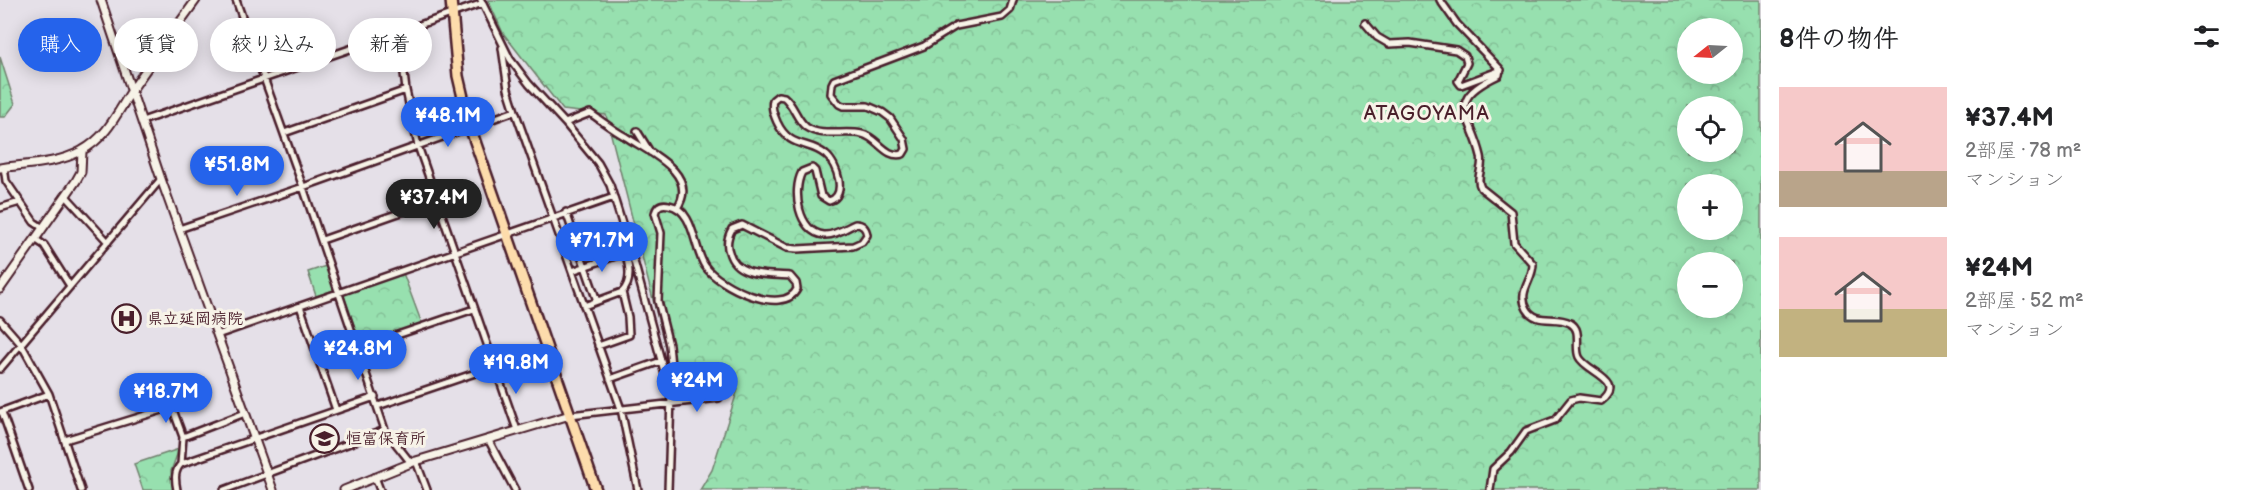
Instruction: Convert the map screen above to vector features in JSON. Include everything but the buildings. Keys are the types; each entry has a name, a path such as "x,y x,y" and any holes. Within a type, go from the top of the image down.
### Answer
{"main road":[{"path":"451,0 458,76 470,127 596,490"}],"street":[{"path":"101,0 161,179 273,490"},
{"path":"43,228 34,222 6,182 2,167 59,159 82,151 110,128 132,90 195,0"},
{"path":"236,0 322,240 385,430 414,462 427,490"},
{"path":"670,393 673,385 669,345 658,301 662,233 654,213 656,209 663,204 677,208 689,223 706,268 735,289 776,302 789,298 797,289 796,283 790,276 747,272 733,260 727,245 732,229 742,225 787,248 797,249 853,246 862,242 867,236 860,224 830,235 817,233 806,225 798,201 798,184 802,172 809,168 815,171 821,196 829,201 837,197 840,192 839,183 833,164 825,154 794,142 780,129 772,108 772,100 778,96 784,97 803,125 809,129 825,133 864,134 887,152 899,155 906,149 906,145 890,118 877,109 838,104 831,94 832,84 838,78 924,46 956,26 1002,17 1010,10 1013,0"},
{"path":"1440,0 1457,24 1501,70"},
{"path":"432,20 482,2 500,41 529,84 565,123 604,172 614,197 670,393 672,404 668,490"},
{"path":"1365,23 1377,37 1389,44 1410,43 1456,50 1462,53 1467,63 1458,81 1461,85 1501,70"},
{"path":"500,41 507,89 621,409 638,490"},
{"path":"142,121 348,50"},
{"path":"1490,490 1492,471 1511,452 1526,431 1552,422 1571,400 1579,398 1599,402 1605,398 1609,390 1606,378 1581,360 1578,352 1577,331 1572,324 1561,320 1541,318 1528,311 1522,294 1534,268 1532,261 1514,243 1511,212 1479,184 1481,157 1467,121 1465,106 1471,91 1499,75 1501,70"},
{"path":"404,72 418,146 517,430"},
{"path":"284,133 406,90"},
{"path":"179,229 515,111"},
{"path":"565,123 590,113 667,163 679,178 683,196 677,208"},
{"path":"637,131 651,153"},
{"path":"0,290 81,172 82,151"},
{"path":"0,369 161,179"},
{"path":"66,196 108,242"},
{"path":"217,335 614,197"},
{"path":"322,240 436,200"},
{"path":"0,208 20,202"},
{"path":"566,212 597,301"},
{"path":"584,306 622,292 627,286 630,272 619,233 624,232"},
{"path":"36,239 44,245 70,286"},
{"path":"572,271 624,253"},
{"path":"598,346 629,335 628,316 622,292"},
{"path":"300,306 336,410"},
{"path":"359,348 474,309"},
{"path":"0,320 21,344 49,394 81,490"},
{"path":"610,379 661,361"},
{"path":"378,406 494,367"},
{"path":"29,490 1,412 49,394"},
{"path":"177,490 175,482 177,469 181,464 375,397"},
{"path":"344,490 414,462 570,415 719,398"},
{"path":"65,440 172,407 183,437 181,464"},
{"path":"183,437 245,413"},
{"path":"224,490 385,430"},
{"path":"488,439 515,490"},
{"path":"375,477 380,490"}],"green space":[{"path":"488,0 1761,0 1761,490 700,490 712,470 738,389 679,402 606,115 563,110 503,33"},
{"path":"0,57 15,104 5,117 0,117"},
{"path":"326,266 334,290 316,296 308,272"},
{"path":"403,273 422,324 363,344 360,343 344,296 345,293"},
{"path":"179,449 171,471 173,490 143,490 134,464"}],"place":[{"name":"県立延岡病院","path":"126,318"},
{"name":"恒富保育所","path":"325,438"}],"district":[{"name":"ATAGOYAMA","path":"1427,113"}]}
